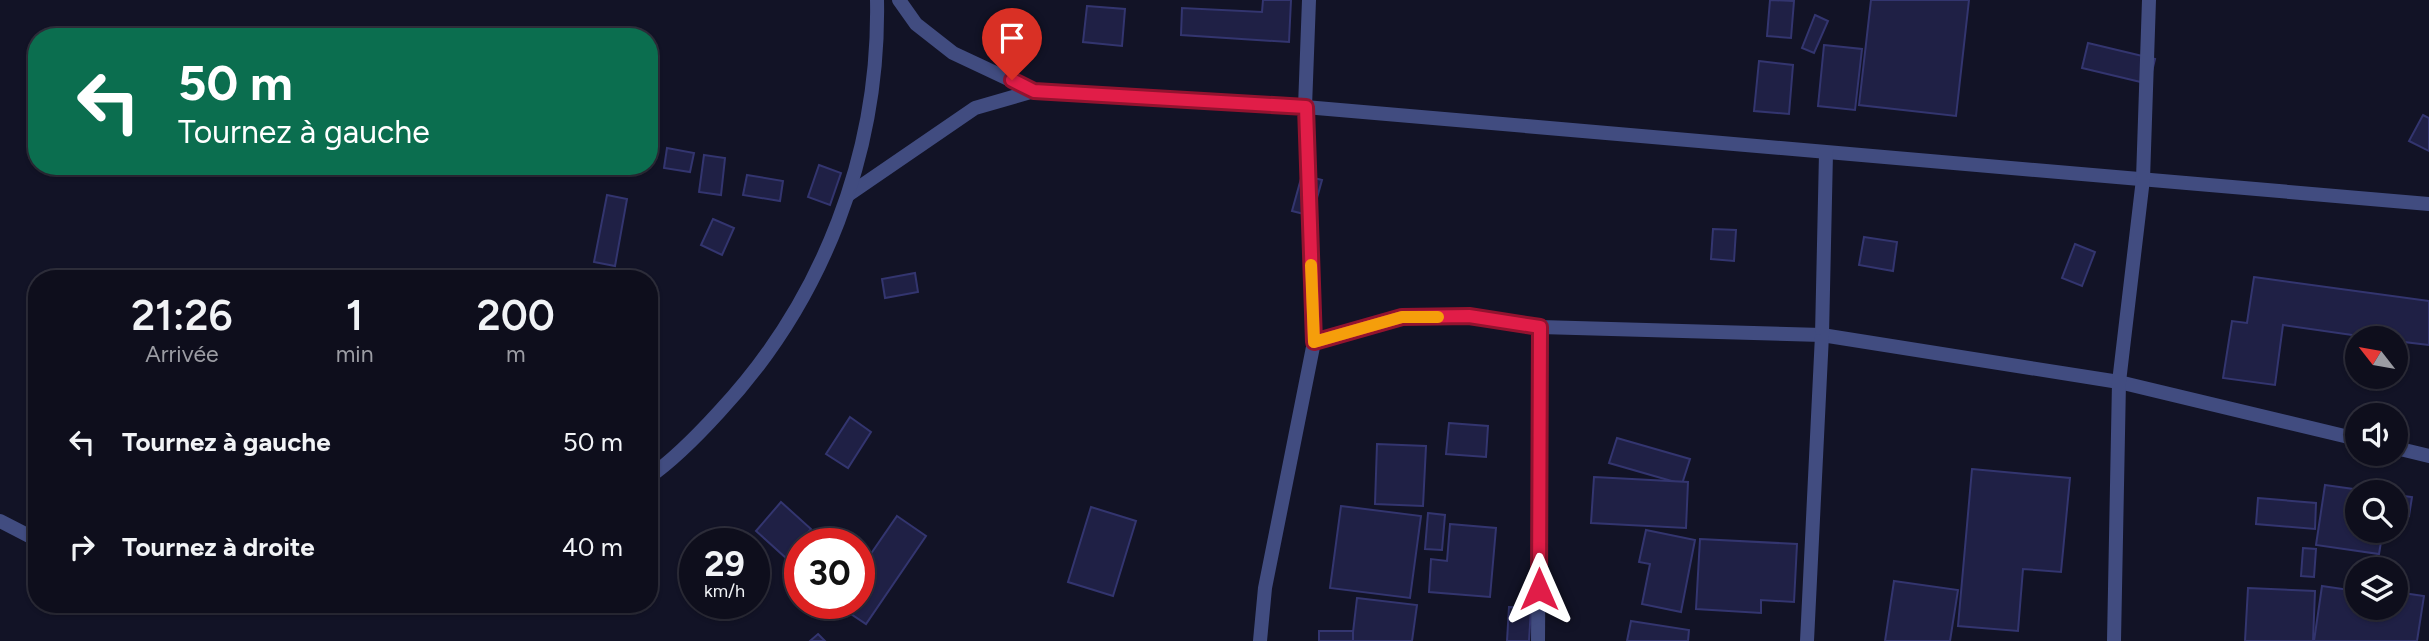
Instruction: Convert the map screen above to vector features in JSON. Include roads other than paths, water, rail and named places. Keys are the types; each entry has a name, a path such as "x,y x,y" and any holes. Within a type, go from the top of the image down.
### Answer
{"street":[{"path":"658,469 697,436 736,394 771,349 802,300 827,249 849,195 864,140 873,83 877,0"},
{"path":"899,0 916,24 953,52 1034,91"},
{"path":"1260,641 1265,588 1314,342 1306,107 1309,0"},
{"path":"2114,641 2119,382 2143,179 2149,0"},
{"path":"849,195 975,108 1034,91 1306,107 2429,204"},
{"path":"1807,641 1822,335 1826,153"},
{"path":"1314,342 1402,317 1469,316 1540,327 1822,335 2119,382 2345,436"},
{"path":"1538,641 1540,327"},
{"path":"2408,452 2429,456"},
{"path":"0,521 28,535"}]}
